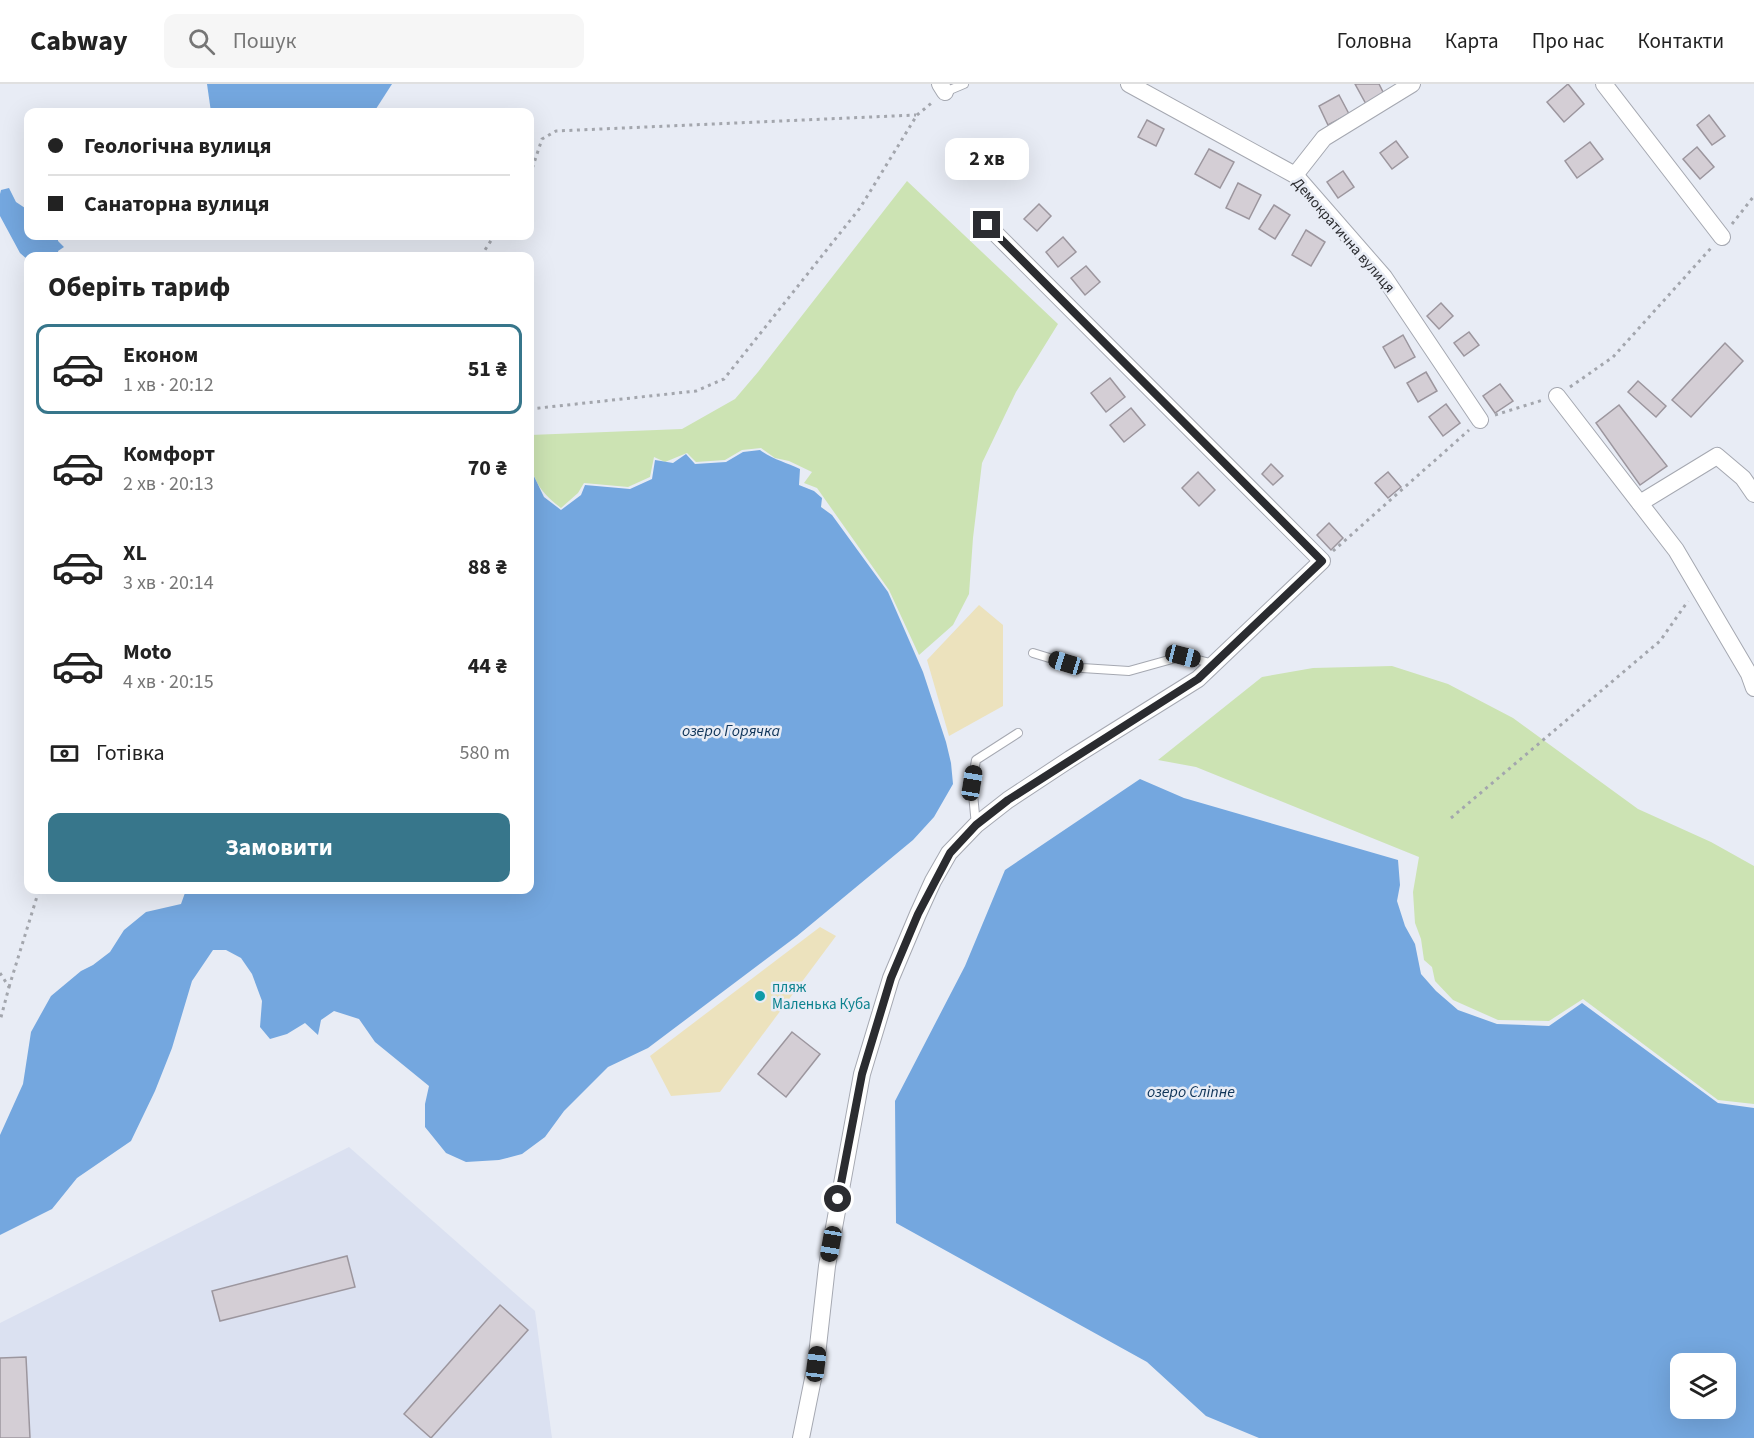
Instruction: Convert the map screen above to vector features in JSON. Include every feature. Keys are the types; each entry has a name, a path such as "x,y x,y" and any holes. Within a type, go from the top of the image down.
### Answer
{"street":[{"name":"Демократична вулиця","path":"1129,84 1295,176 1384,277 1480,420"},
{"path":"1295,176 1324,138 1412,84"},
{"path":"1604,84 1722,237"},
{"path":"801,1438 816,1364 827,1266 862,1074 891,978 918,914 950,853 976,825 1008,800 1198,679 1322,561 987,225"},
{"path":"1557,396 1676,550 1749,674 1754,688"},
{"path":"1640,503 1717,456 1749,478 1754,494"}],"lane":[{"path":"942,88 964,84"},
{"path":"1033,653 1082,668 1130,671 1183,656 1215,664"},
{"path":"976,825 972,783 976,760 1018,733"}],"path":[{"path":"534,409 696,391 724,379 860,208 917,115 942,88"},
{"path":"534,163 542,139 556,131 917,115"},
{"path":"1451,818 1660,641 1698,587"},
{"path":"0,1021 38,894"},
{"path":"0,973 9,987"}],"shaded area":[{"path":"349,1147 535,1311 552,1438 0,1438 0,1323"}],"green space":[{"path":"907,181 1058,324 1016,392 982,463 969,594 953,625 919,655 889,590 817,488 804,483 812,472 789,461 775,458 761,448 742,450 725,460 696,462 687,453 665,462 654,457 650,477 628,487 584,483 578,493 561,508 544,492 534,476 534,435 682,429 735,399"},
{"path":"1392,666 1448,684 1513,718 1638,809 1711,842 1754,866 1754,1104 1718,1100 1583,999 1549,1021 1498,1020 1453,1000 1435,981 1432,967 1424,960 1421,939 1415,923 1413,892 1419,857 1196,767 1158,760 1262,677 1313,668"}],"sand":[{"path":"979,605 1003,625 1003,706 949,736 927,660"},
{"name":"пляж Маленька Куба","path":"820,927 836,936 720,1092 671,1096 650,1056"}],"water":[{"path":"207,84 392,84 377,108 210,108"},
{"path":"9,188 16,202 24,207 24,240 58,240 64,247 58,252 24,252 24,256 20,253 0,216 1,190"},
{"name":"озеро Горячка","path":"760,450 800,469 799,485 814,491 822,498 821,507 832,515 888,592 923,672 951,763 953,784 934,817 913,840 797,936 648,1048 608,1067 564,1111 545,1137 522,1154 499,1160 466,1162 446,1153 425,1127 425,1104 429,1086 375,1042 359,1019 334,1011 321,1020 318,1035 305,1023 287,1034 270,1039 260,1027 262,1001 252,974 241,958 226,950 213,950 192,981 172,1048 131,1141 77,1178 52,1209 0,1235 0,1135 23,1084 31,1032 51,996 81,971 110,952 124,930 146,912 181,904 185,894 534,894 534,476 544,497 561,510 581,495 585,485 630,489 652,479 655,460 673,463 686,454 695,464 726,462 743,452"},
{"name":"озеро Сліпне","path":"1140,779 1184,798 1398,860 1400,885 1397,901 1405,926 1415,944 1421,974 1458,1010 1497,1024 1549,1026 1582,1003 1718,1103 1754,1108 1754,1438 1259,1438 1206,1416 1147,1362 896,1223 895,1101 965,966 1005,870"}],"building":[{"path":"1355,84 1379,84 1384,94 1366,104"},
{"path":"1568,84 1584,104 1564,122 1547,102"},
{"path":"1339,95 1349,114 1328,125 1319,106"},
{"path":"1709,115 1725,136 1712,145 1697,125"},
{"path":"1147,120 1164,129 1156,146 1138,137"},
{"path":"1396,141 1408,157 1392,169 1380,153"},
{"path":"1590,142 1603,159 1577,178 1565,161"},
{"path":"1697,147 1714,167 1700,179 1683,159"},
{"path":"1209,149 1234,162 1220,188 1195,174"},
{"path":"1343,171 1354,187 1338,198 1327,182"},
{"path":"1238,183 1261,195 1249,219 1226,208"},
{"path":"1039,204 1051,216 1037,231 1024,219"},
{"path":"1274,205 1290,215 1275,239 1259,229"},
{"path":"1306,230 1325,242 1311,266 1292,255"},
{"path":"1063,237 1076,252 1058,267 1046,252"},
{"path":"1086,266 1100,282 1085,295 1071,278"},
{"path":"1441,303 1453,316 1439,329 1427,316"},
{"path":"1469,332 1479,345 1464,356 1454,343"},
{"path":"1403,335 1415,357 1395,368 1383,347"},
{"path":"1725,343 1743,361 1691,417 1672,400"},
{"path":"1426,372 1437,391 1418,402 1407,383"},
{"path":"1110,378 1125,397 1106,412 1091,393"},
{"path":"1638,381 1666,406 1656,417 1628,392"},
{"path":"1500,384 1513,401 1495,413 1483,396"},
{"path":"1446,404 1460,423 1443,436 1429,417"},
{"path":"1619,405 1667,466 1640,485 1596,423"},
{"path":"1131,408 1145,425 1124,442 1110,425"},
{"path":"1271,464 1283,476 1273,485 1262,474"},
{"path":"1198,472 1215,490 1199,506 1182,488"},
{"path":"1388,472 1401,487 1388,498 1375,483"},
{"path":"1329,523 1343,538 1331,550 1317,535"},
{"path":"792,1032 820,1054 786,1097 758,1074"},
{"path":"347,1256 355,1287 220,1321 212,1291"},
{"path":"500,1305 528,1330 431,1438 404,1414"},
{"path":"26,1357 30,1438 0,1438 0,1358"}],"place":[{"name":"пляж Маленька Куба","path":"760,996"}],"route":[{"path":"838,1199 862,1074 891,978 933,881 950,853 976,825 1008,800 1198,679 1322,561 987,225"}]}
